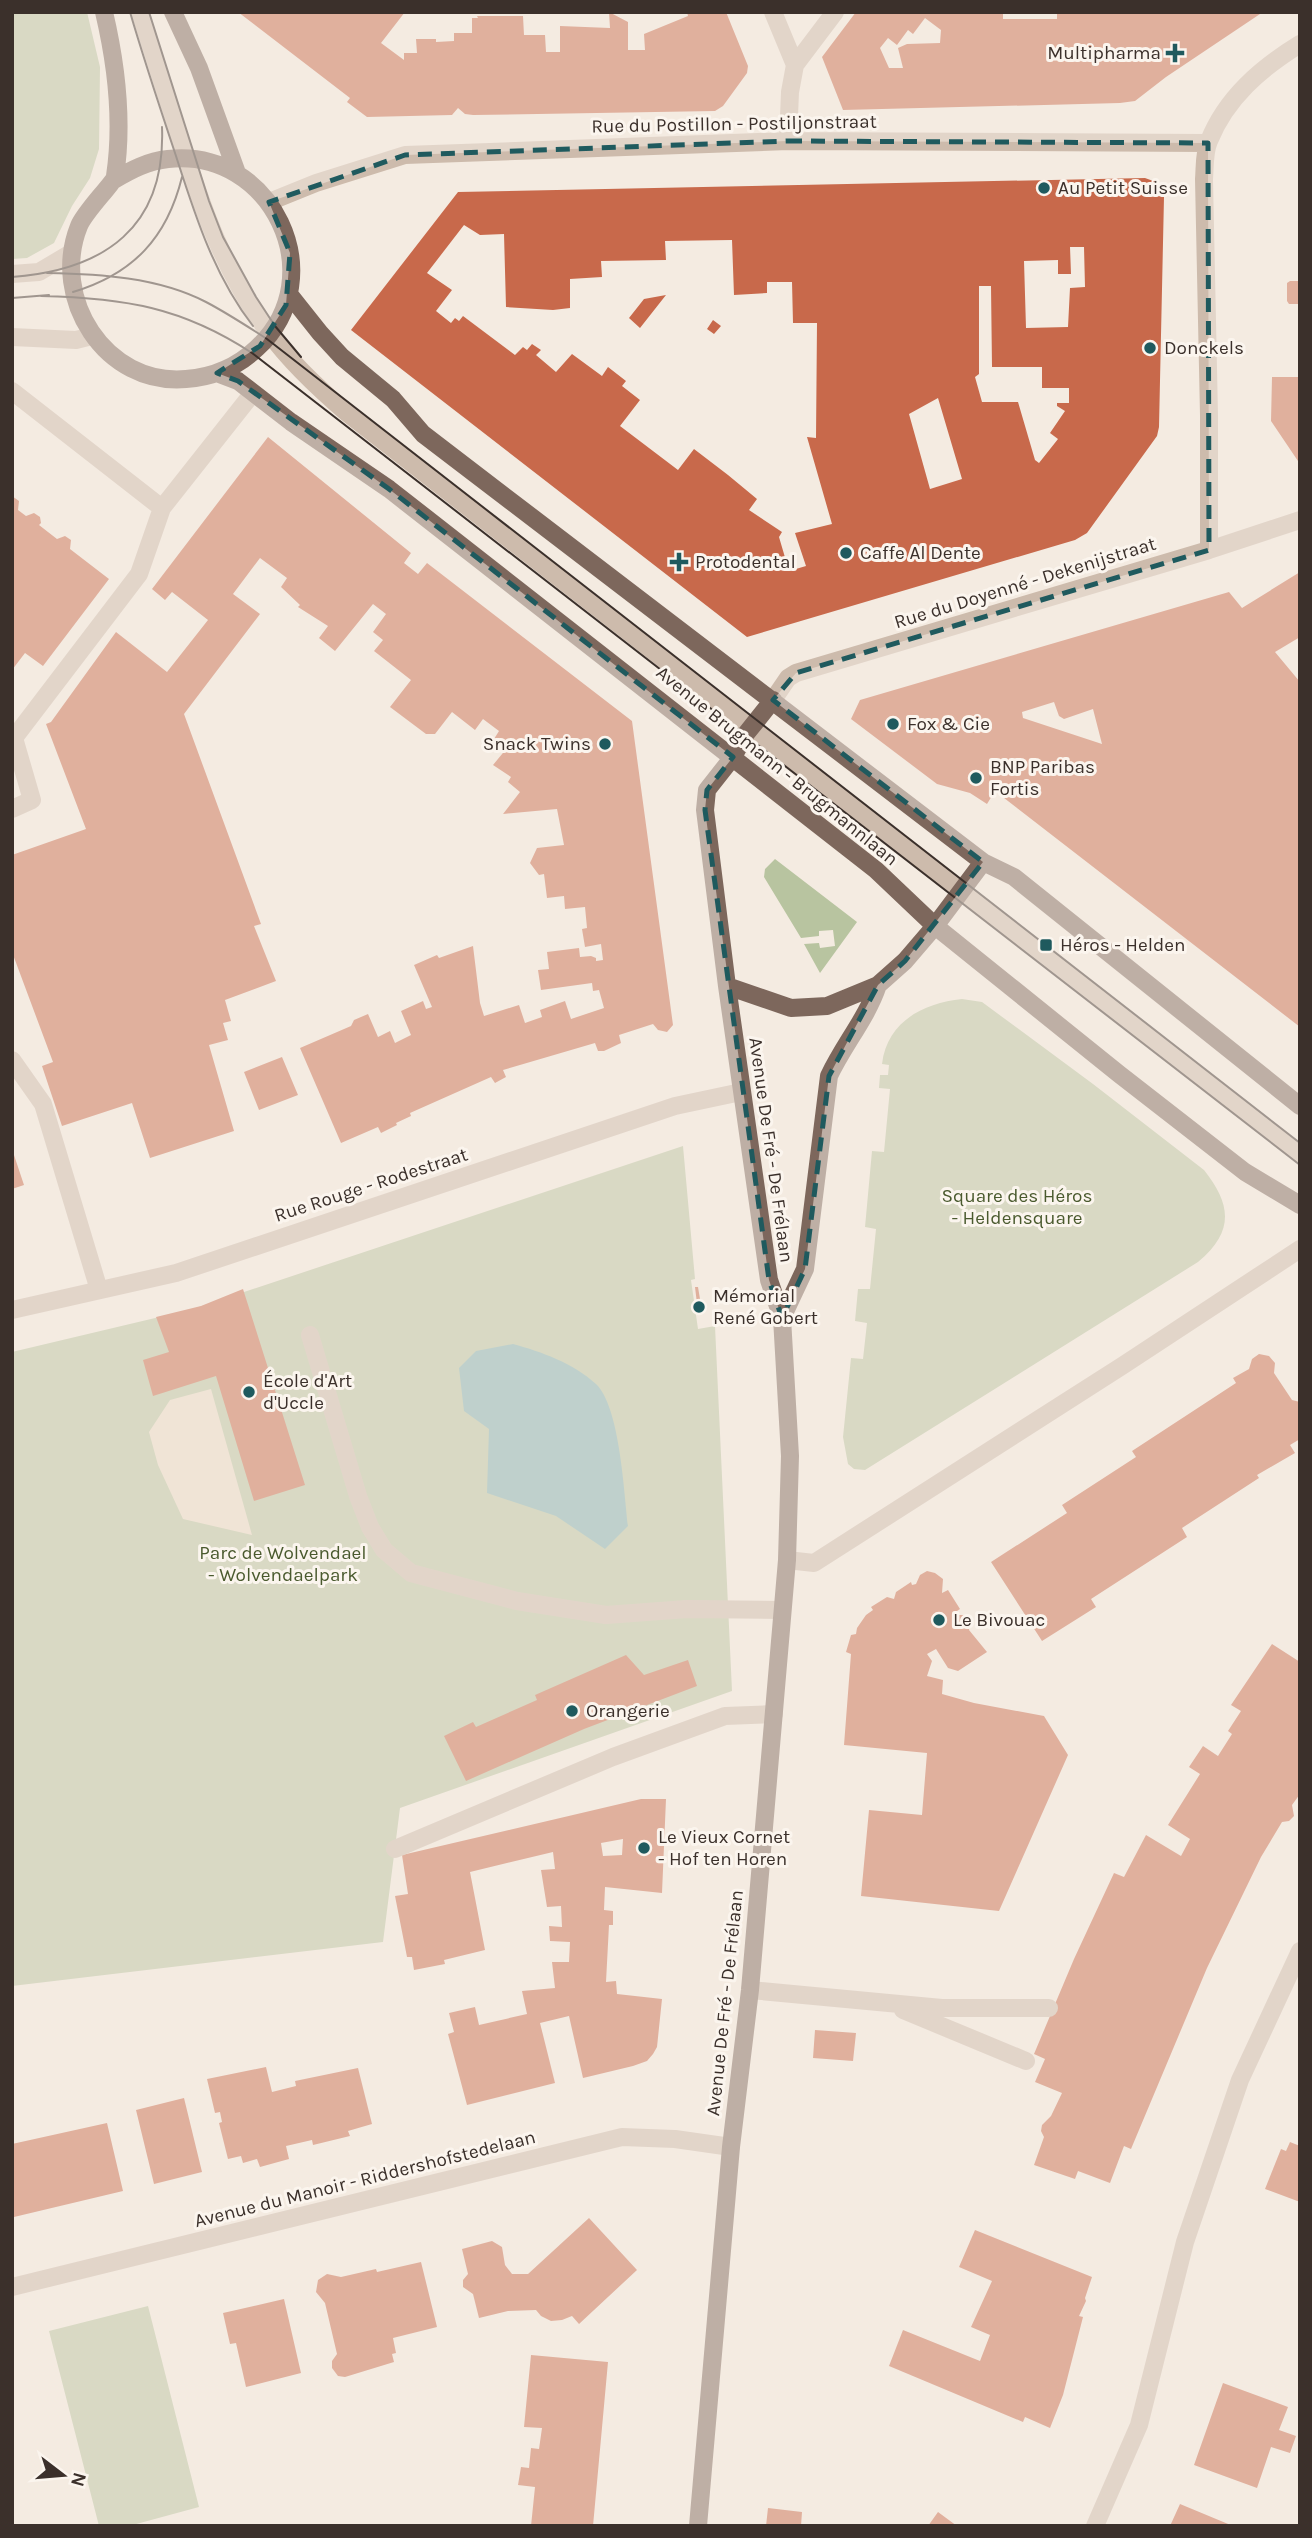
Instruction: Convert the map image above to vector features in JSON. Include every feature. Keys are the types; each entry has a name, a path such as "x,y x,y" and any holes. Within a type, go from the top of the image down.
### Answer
{"main road":[{"path":"104,12 113,65 117,119 114,180"},
{"path":"173,12 199,68 237,173"},
{"path":"186,158 210,162 237,173 269,202 287,239 291,267 289,294 281,316 270,334 243,360 217,373 180,380 151,376 124,365 92,336 74,297 71,253 79,225 86,213 114,180 148,163 186,158"},
{"path":"289,294 342,357 393,398 423,434 983,862 1014,877 1300,1107"},
{"name":"Avenue Brugmann - Brugmannlaan","path":"217,373 238,381 252,394 389,489 876,870 934,926 1245,1172 1300,1205"},
{"name":"Avenue De Fré - De Frélaan","path":"698,2526 731,2147 750,1990 774,1714 787,1560 790,1456 782,1318 769,1280 741,1092 705,810 707,790 773,700"},
{"name":"Avenue De Fré - De Frélaan","path":"727,986 791,1008 827,1006 878,985 905,961 983,862"},
{"name":"Avenue De Fré - De Frélaan","path":"782,1318 805,1269 829,1076 839,1055 858,1029 878,985"}],"street":[{"path":"140,12 215,241 233,278 270,334 318,388 1300,1154"},
{"path":"773,12 795,65"},
{"path":"788,141 790,92 795,65 835,12"},
{"path":"1209,550 1204,179 1208,143 1231,100 1271,61 1300,44"},
{"name":"Rue du Postillon - Postiljonstraat","path":"269,202 316,183 405,155 788,141 1208,143"},
{"path":"12,274 39,272 71,253"},
{"path":"12,337 76,340 92,336"},
{"path":"12,391 162,508"},
{"path":"12,809 32,800 15,738 139,573 162,508 252,394"},
{"name":"Rue du Doyenné - Dekenijstraat","path":"773,700 788,678 796,673 1209,550 1300,520"},
{"path":"12,1060 43,1104 99,1290"},
{"name":"Rue Rouge - Rodestraat","path":"12,1310 176,1273 675,1106 741,1092"},
{"path":"787,1560 814,1563 1300,1249"},
{"path":"310,1335 358,1496 370,1527 384,1550 411,1573 517,1601 606,1615 687,1609 781,1610"},
{"path":"395,1849 613,1757 725,1716 774,1714"},
{"path":"1095,2526 1139,2425 1185,2242 1240,2080 1300,1951"},
{"path":"750,1990 942,2008 1049,2008"},
{"path":"887,2003 1026,2061"},
{"name":"Avenue du Manoir - Riddershofstedelaan","path":"12,2287 622,2137 675,2139 731,2147"}],"highlighted area":[{"path":"788,141 1208,143 1209,550 796,673 773,700 983,862 905,961 878,985 829,1076 805,1269 782,1318 769,1280 705,810 707,790 733,757 389,489 238,381 217,373 260,346 286,305 290,253 269,202 405,155"}],"green space":[{"path":"12,12 87,12 100,67 99,149 90,178 72,206 54,243 27,258 12,259"},
{"path":"775,859 857,922 820,973 804,944 819,943 820,948 835,946 833,930 819,931 819,936 801,938 764,877 765,869"},
{"name":"Square des Héros - Heldensquare","path":"962,999 982,1002 1204,1170 1220,1194 1224,1206 1223,1228 1210,1251 1198,1262 865,1470 854,1469 848,1464 843,1437 851,1358 863,1359 867,1323 855,1321 858,1289 870,1289 876,1229 865,1227 872,1151 884,1152 890,1089 879,1088 880,1075 888,1075 889,1065 882,1064 885,1049 899,1026 909,1017 934,1005"},
{"name":"Parc de Wolvendael - Wolvendaelpark","path":"683,1146 695,1279 691,1280 698,1329 715,1326 732,1691 400,1808 383,1942 12,1986 12,1352 193,1309"},
{"path":"148,2306 199,2507 129,2526 99,2526 49,2331"}],"shaded area":[{"path":"211,1389 252,1535 183,1519 158,1465 149,1432 170,1400"}],"water":[{"path":"513,1344 567,1364 596,1384 604,1395 611,1411 620,1451 628,1526 605,1549 556,1516 487,1493 489,1429 464,1411 459,1368 476,1351"}],"building":[{"path":"238,12 405,12 381,43 404,60 404,53 417,53 416,39 454,41 454,33 472,33 472,18 478,18 477,16 523,16 524,35 545,35 546,52 560,52 560,26 610,28 609,12 628,22 628,50 645,50 644,34 688,16 687,12 726,12 748,66 747,73 723,106 715,111 473,115 465,114 458,108 452,115 367,117 347,102 350,98"},
{"path":"856,12 1003,12 1003,19 1057,19 1057,12 1263,12 1135,101 1120,103 843,110 822,57","holes":["925,18 941,30 940,43 907,44 898,48 903,68 889,68 880,48 888,38 897,45 908,30 913,34"]},
{"path":"1145,178 1160,186 1164,197 1157,436 1087,533 1075,540 747,637 351,330 458,192","holes":["464,225 480,235 504,234 506,307 553,310 570,308 570,279 602,277 601,261 666,260 665,241 732,240 734,295 767,293 767,282 792,282 793,323 817,323 816,438 807,437 832,524 795,533 806,566 789,571 779,537 782,532 749,510 757,499 694,449 678,470 620,426 640,400 622,386 626,381 608,367 602,376 572,354 556,372 536,355 541,350 532,344 527,350 523,347 515,355 463,316 459,321 455,318 451,323 436,311 452,290 427,273","1070,247 1084,247 1085,287 1070,288 1068,327 1026,328 1024,261 1058,260 1058,274 1071,274","979,286 991,286 992,367 1042,367 1042,388 1069,388 1069,403 1057,403 1057,406 1065,411 1050,433 1058,439 1039,463 1035,460 1018,402 982,402 975,377 979,374","938,398 962,479 930,489 909,414"]},
{"path":"1300,281 1300,304 1289,304 1287,301 1287,283"},
{"path":"666,295 640,328 629,318 644,299"},
{"path":"713,320 721,326 714,334 707,329"},
{"path":"1272,377 1300,377 1300,464 1271,421"},
{"path":"268,437 411,553 404,563 418,574 427,563 632,721 673,1025 667,1032 658,1030 653,1024 619,1035 621,1043 604,1051 598,1051 595,1043 503,1070 506,1077 495,1083 491,1077 410,1113 411,1116 381,1133 378,1127 341,1143 300,1048 351,1026 354,1020 368,1014 378,1037 390,1031 395,1043 411,1035 401,1011 423,1001 426,1009 432,1007 414,965 437,955 439,958 473,946 484,1016 519,1005 525,1023 542,1017 540,1010 565,1001 571,1019 604,1008 599,990 593,991 592,983 541,990 538,970 549,969 547,952 579,948 580,957 591,956 596,958 596,961 603,960 601,944 585,947 582,929 587,928 585,907 565,909 564,896 547,898 544,874 539,875 530,863 537,848 564,845 557,809 503,814 520,792 508,782 511,777 493,765 507,748 494,739 499,731 483,719 475,730 452,712 435,734 426,734 390,707 411,680 374,651 383,640 373,632 386,614 373,604 335,651 319,638 328,626 298,607 300,605 281,587 287,578 260,558 233,594 260,614 184,714 261,924 254,926 276,981 225,1000 231,1021 223,1023 228,1040 209,1045 234,1131 150,1158 132,1103 62,1126 42,1066 53,1062 12,952 12,855 86,829 46,724 51,722 116,632 167,672 208,620 172,592 165,600 152,589"},
{"path":"12,496 19,501 18,510 26,516 34,513 40,517 39,525 57,539 65,536 71,540 70,549 109,579 43,666 25,653 12,670"},
{"path":"1300,572 1300,637 1275,652 1300,682 1300,1027 995,791 987,804 970,793 937,784 851,719 860,700 1229,592 1242,608","holes":["1054,702 1059,716 1064,719 1093,709 1102,744 1023,718 1022,712"]},
{"path":"282,1057 298,1095 259,1110 244,1072"},
{"path":"12,1149 24,1185 12,1189"},
{"name":"Mémorial René Gobert","path":"695,1287 698,1287 702,1311 698,1312"},
{"name":"École d'Art d'Uccle","path":"243,1289 305,1485 254,1501 216,1376 153,1396 143,1360 169,1352 156,1317 201,1306"},
{"path":"1259,1354 1269,1356 1275,1363 1274,1373 1292,1400 1300,1402 1300,1439 1290,1445 1295,1453 1257,1475 1259,1478 1182,1528 1187,1537 1091,1599 1096,1607 1042,1641 991,1562 1067,1513 1062,1505 1136,1457 1132,1451 1236,1383 1233,1378 1249,1369 1252,1359"},
{"path":"927,1571 943,1579 942,1593 948,1590 960,1609 957,1611 959,1615 966,1615 971,1619 969,1630 987,1652 958,1671 948,1668 936,1649 927,1654 932,1661 927,1676 943,1680 942,1694 1044,1716 1068,1755 999,1911 861,1896 869,1810 922,1815 927,1753 844,1745 851,1654 846,1652 851,1635 856,1634 866,1615 873,1610 871,1607 887,1597 894,1599 896,1592 911,1582 912,1585 916,1584 920,1575"},
{"path":"1272,1644 1300,1662 1300,1794 1292,1805 1294,1816 1289,1821 1282,1822 1261,1857 1207,1968 1131,2149 1124,2146 1110,2183 1078,2171 1075,2179 1034,2165 1044,2137 1042,2125 1051,2116 1062,2093 1035,2082 1045,2059 1034,2054 1074,1959 1114,1873 1124,1877 1146,1835 1181,1856 1190,1839 1168,1825 1200,1774 1189,1767 1203,1746 1218,1756 1232,1734 1228,1731 1241,1711 1231,1705"},
{"name":"Orangerie","path":"626,1655 644,1675 688,1660 697,1686 584,1729 466,1781 444,1736 473,1722 476,1727 537,1700 535,1695"},
{"path":"641,1799 666,1799 662,1893 605,1887 604,1910 613,1911 613,1925 609,1925 606,1982 616,1981 617,1994 662,1999 657,2047 653,2054 647,2061 633,2066 583,2078 569,2016 540,2023 555,2083 467,2105 448,2034 454,2032 449,2013 475,2007 479,2025 527,2014 522,1991 555,1988 552,1962 569,1962 570,1942 550,1941 549,1926 562,1927 561,1906 547,1907 541,1870 555,1869 553,1852 470,1872 485,1950 444,1960 445,1964 414,1970 412,1957 407,1957 395,1896 408,1894 402,1855","holes":["623,1839 622,1855 603,1856 601,1843"]},
{"path":"815,2030 856,2033 853,2061 813,2058"},
{"path":"266,2067 272,2092 296,2086 295,2081 358,2068 372,2124 348,2131 350,2136 313,2145 312,2140 286,2146 289,2159 260,2167 257,2159 243,2163 241,2156 228,2159 219,2123 222,2122 220,2112 215,2113 207,2079"},
{"path":"184,2098 202,2172 154,2184 136,2110"},
{"path":"107,2123 123,2191 14,2217 12,2144"},
{"path":"1290,2142 1300,2146 1300,2202 1265,2189 1281,2149 1286,2151"},
{"path":"589,2218 637,2270 579,2324 572,2316 551,2321 536,2310 508,2311 479,2318 473,2294 463,2287 463,2280 468,2274 462,2249 492,2241 502,2247 505,2265 512,2274 528,2274"},
{"path":"975,2230 1092,2277 1079,2316 1083,2317 1063,2395 1050,2428 1025,2417 1023,2422 889,2366 903,2330 980,2361 990,2335 971,2327 992,2281 959,2267"},
{"path":"421,2262 437,2327 393,2338 396,2353 392,2354 394,2362 345,2377 338,2376 332,2368 332,2361 337,2354 325,2303 316,2292 318,2280 327,2274 341,2277"},
{"path":"284,2299 301,2373 246,2387 236,2343 230,2344 223,2313"},
{"path":"531,2355 608,2362 593,2526 531,2526 535,2487 518,2485 521,2467 529,2468 531,2448 539,2449 542,2428 524,2427"},
{"path":"1223,2383 1288,2407 1279,2430 1296,2436 1290,2453 1271,2447 1257,2488 1194,2465"},
{"path":"1180,2504 1233,2526 1170,2526"},
{"path":"768,2508 802,2512 801,2526 766,2526"},
{"path":"938,2512 957,2526 928,2526"}],"tram line":[{"path":"130,12 198,223 227,287 253,326"},
{"path":"149,12 223,237 256,297 275,326 301,357"},
{"path":"12,277 45,273 75,265 101,253 123,237 141,217 153,192 161,162 162,127"},
{"path":"73,292 113,275 144,251 167,218 182,177"},
{"path":"47,273 108,276 168,287 206,302 267,339 1300,1143"},
{"path":"12,298 49,295"},
{"path":"41,296 99,299 151,308 201,325 252,353 1300,1165"}],"place":[{"name":"Multipharma","path":"1175,53"},
{"name":"Au Petit Suisse","path":"1044,188"},
{"name":"Donckels","path":"1150,348"},
{"name":"Caffe Al Dente","path":"846,553"},
{"name":"Protodental","path":"679,562"},
{"name":"Fox & Cie","path":"893,724"},
{"name":"Snack Twins","path":"605,744"},
{"name":"BNP Paribas Fortis","path":"976,778"},
{"name":"Héros - Helden","path":"1046,945"},
{"name":"Mémorial René Gobert","path":"699,1307"},
{"name":"École d'Art d'Uccle","path":"249,1392"},
{"name":"Le Bivouac","path":"939,1620"},
{"name":"Orangerie","path":"572,1711"},
{"name":"Le Vieux Cornet - Hof ten Horen","path":"644,1848"}]}
